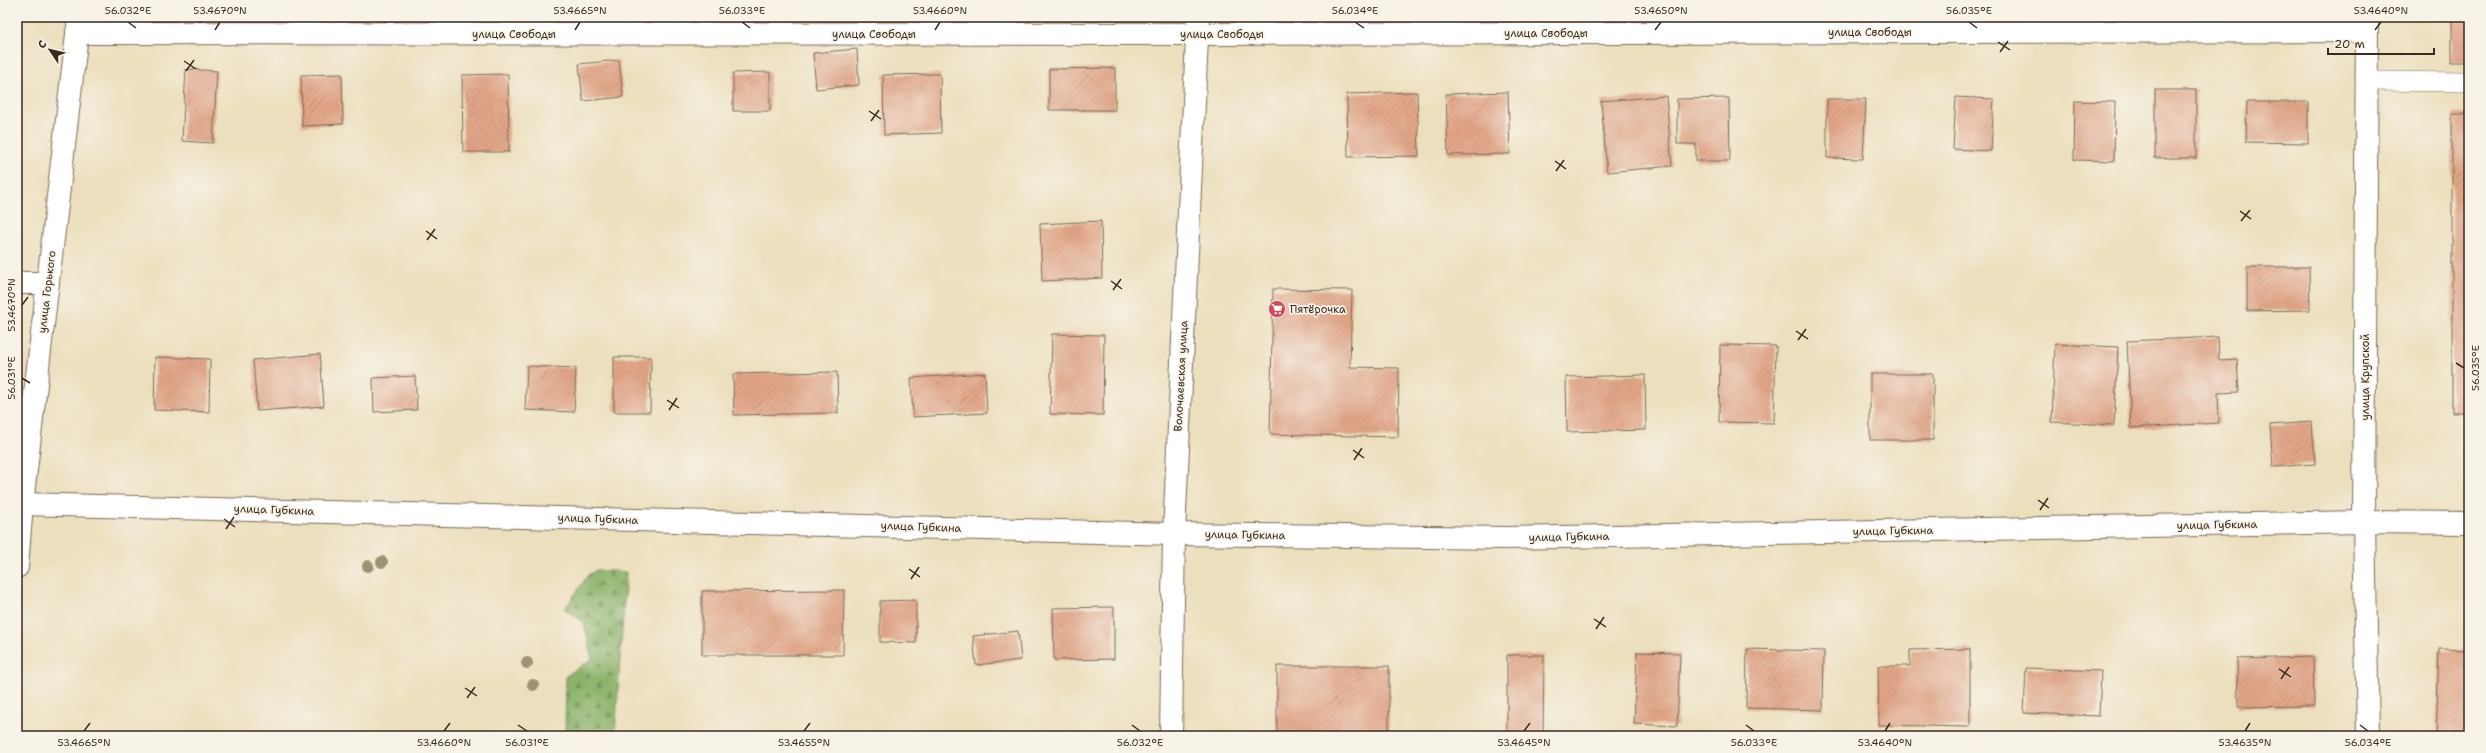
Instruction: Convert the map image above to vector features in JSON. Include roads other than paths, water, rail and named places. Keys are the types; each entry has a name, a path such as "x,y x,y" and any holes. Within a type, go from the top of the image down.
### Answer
{"street":[{"name":"улица Свободы","path":"78,25 1197,26 2367,24"},
{"name":"улица Крупской","path":"2367,24 2364,522 2368,736"},
{"name":"улица Горького","path":"17,567 22,504 78,25"},
{"name":"Волочаевская улица","path":"1171,736 1174,534 1197,26"},
{"path":"17,283 48,283"},
{"name":"улица Губкина","path":"22,504 1174,534 1508,538 2364,522 2469,523"}],"lane":[{"path":"2366,81 2469,82"}],"place":[{"name":"Пятёрочка","path":"1277,309"}]}
